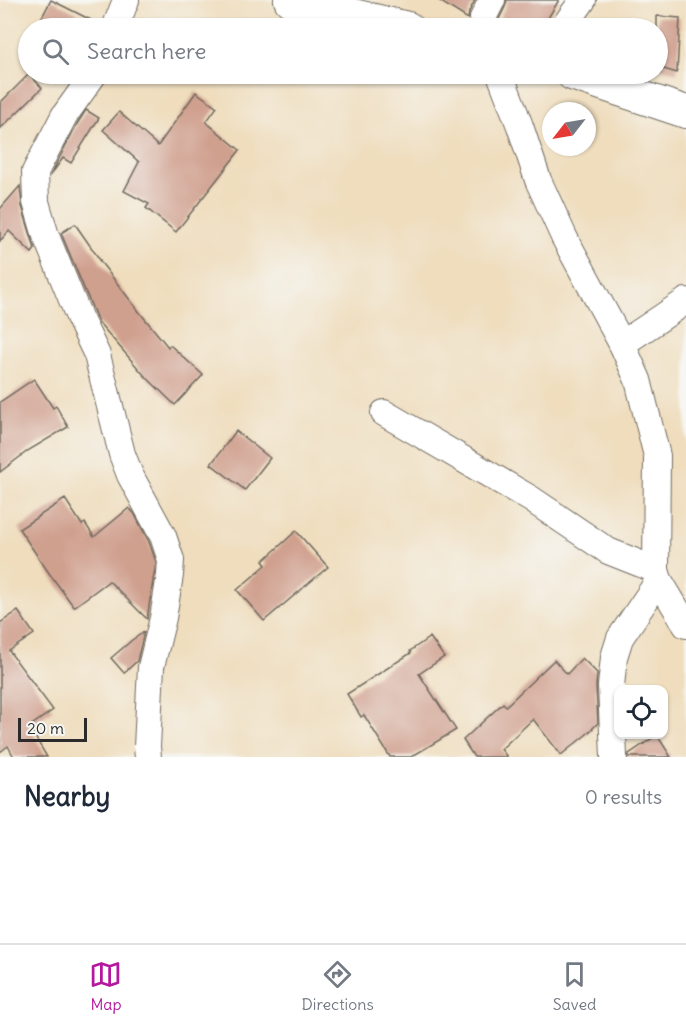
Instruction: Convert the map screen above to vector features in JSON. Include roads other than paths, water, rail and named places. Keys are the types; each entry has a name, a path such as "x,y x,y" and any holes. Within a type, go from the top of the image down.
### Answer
{"street":[{"path":"119,18 126,0"},
{"path":"290,0 366,18"},
{"path":"483,18 492,0"},
{"path":"570,18 583,0"},
{"path":"87,84 64,116 35,172 36,202 46,236 97,355 129,475 163,536 171,560 162,618 151,667 148,757"},
{"path":"504,84 538,180 564,237 622,344 638,380 657,456 658,575 686,626"},
{"path":"602,84 686,112"},
{"path":"622,344 686,301"},
{"path":"384,413 531,499 608,551 658,575"},
{"path":"614,757 611,686 614,657 620,638 658,575"}]}
